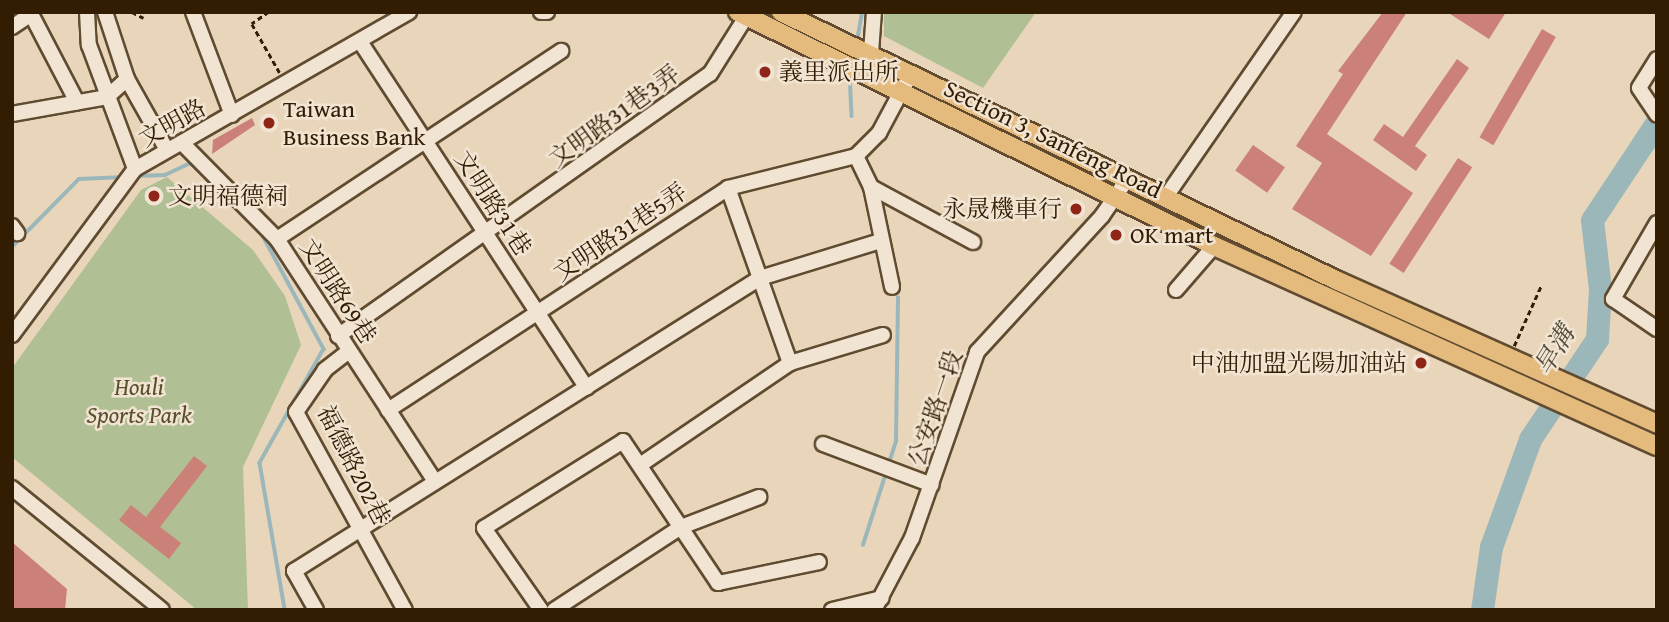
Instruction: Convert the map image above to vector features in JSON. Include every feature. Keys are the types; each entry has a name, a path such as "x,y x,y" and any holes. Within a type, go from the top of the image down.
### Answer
{"main road":[{"name":"Section 3, Sanfeng Road","path":"781,12 911,73 1505,366 1540,392 1586,402"},
{"name":"Section 3, Sanfeng Road","path":"744,14 1214,246 1505,366 1547,375 1586,402"},
{"path":"1586,402 1657,424"},
{"path":"1586,402 1657,446"}],"street":[{"path":"87,12 89,45 135,169"},
{"path":"105,12 127,79 167,150"},
{"path":"193,12 214,63 214,80 232,115"},
{"path":"541,12 547,12"},
{"path":"867,74 874,56 874,12"},
{"path":"1165,198 1294,12"},
{"path":"12,27 30,13 77,102"},
{"name":"文明路","path":"12,335 135,169 361,43 406,13"},
{"name":"文明路31巷3弄","path":"338,336 486,237 710,74 744,14"},
{"name":"文明路31巷","path":"361,43 587,388"},
{"path":"277,239 427,143 561,51"},
{"path":"1657,59 1639,88 1657,115"},
{"path":"892,287 870,187 856,156 879,133 911,73"},
{"path":"12,114 107,97 127,79"},
{"name":"文明路69巷","path":"183,144 277,239 435,481"},
{"name":"文明路31巷5弄","path":"388,410 727,188 856,156"},
{"name":"公安路一段","path":"878,604 932,485 977,352 1117,198 1126,181"},
{"path":"870,187 973,242"},
{"path":"727,188 790,363"},
{"path":"1657,223 1613,299 1657,329"},
{"path":"316,610 294,571 362,531 435,481 760,278 880,241"},
{"path":"1176,290 1214,246"},
{"path":"640,466 790,363 883,335"},
{"name":"福德路202巷","path":"349,351 325,370 296,411 405,610"},
{"path":"541,610 484,528 623,441 718,583 819,562"},
{"path":"823,444 932,485"},
{"path":"12,488 162,610"},
{"path":"554,610 681,527 759,497"},
{"path":"832,610 878,604"}],"path":[{"path":"132,12 144,18"},
{"path":"270,12 252,24 286,85"},
{"path":"1505,366 1541,286"}],"green space":[{"path":"884,12 1036,12 983,88 884,36"},
{"name":"Houli Sports Park","path":"167,177 253,250 285,296 301,345 243,467 248,610 197,610 12,457 12,368 141,190"}],"building":[{"path":"1383,12 1407,12 1327,134 1413,193 1371,256 1292,209 1322,163 1296,146 1343,74 1338,71"},
{"path":"1447,12 1506,12 1489,39"},
{"path":"1542,29 1556,37 1493,145 1480,137"},
{"path":"1457,59 1469,68 1415,146 1427,155 1416,171 1373,140 1384,124 1403,137"},
{"path":"252,118 255,125 212,154 213,140"},
{"path":"1253,145 1285,167 1267,193 1235,170"},
{"path":"1458,158 1472,167 1404,273 1389,264"},
{"path":"194,456 207,466 160,527 181,543 169,559 119,520 131,505 146,517"},
{"path":"12,542 67,589 65,610 12,610"}],"waterway":[{"path":"857,41 862,12"},
{"path":"850,73 852,116"},
{"name":"旱溝","path":"1482,610 1491,547 1530,439 1597,339 1600,289 1592,220 1657,122"},
{"path":"136,176 165,175 191,163 252,223"},
{"path":"12,247 79,179 125,177"},
{"path":"262,234 324,349 260,463 285,610"},
{"path":"889,463 896,441 898,298"},
{"path":"863,545 887,470"}],"place":[{"name":"義里派出所","path":"765,72"},
{"name":"Taiwan Business Bank","path":"269,123"},
{"name":"文明福德祠","path":"154,196"},
{"name":"永晟機車行","path":"1076,209"},
{"name":"OK mart","path":"1116,235"},
{"name":"中油加盟光陽加油站","path":"1421,363"}]}
